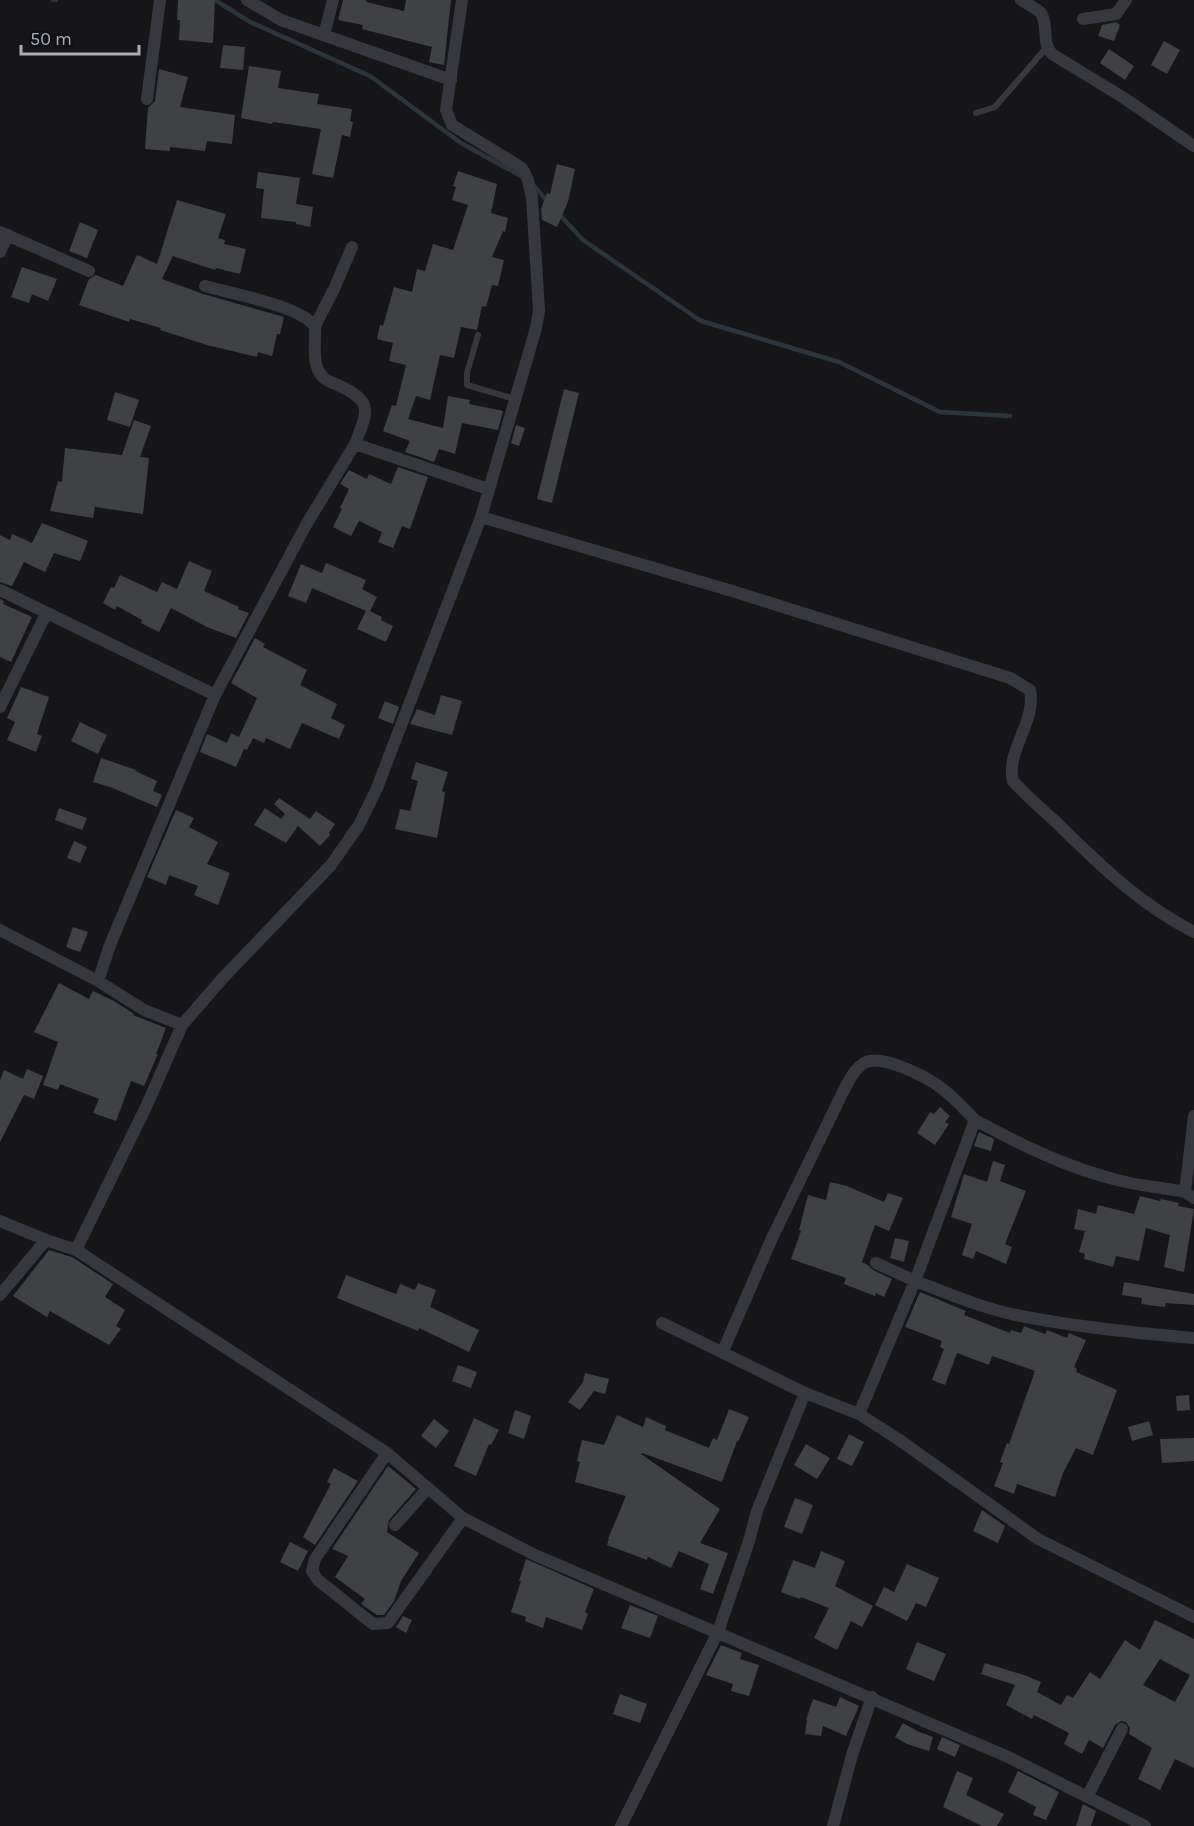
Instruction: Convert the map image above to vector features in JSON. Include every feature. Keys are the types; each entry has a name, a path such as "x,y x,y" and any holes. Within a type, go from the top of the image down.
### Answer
{"street":[{"path":"147,99 160,0"},
{"path":"248,0 281,20 452,81"},
{"path":"324,35 333,0"},
{"path":"76,1250 146,1107 182,1024 331,865 359,825 377,788 482,517 539,311 528,180 522,168 452,125 446,110 462,0"},
{"path":"1021,0 1039,11 1042,16 1046,48 1052,54 1124,98 1194,146"},
{"path":"1083,19 1116,14 1126,0"},
{"path":"0,252 4,234 88,271"},
{"path":"98,981 110,945 214,695 306,525 355,444 365,412 364,403 354,393 321,375 315,357 315,326 352,247"},
{"path":"205,286 290,311 308,319 315,326"},
{"path":"355,444 488,489"},
{"path":"482,517 732,591 1010,678 1023,685 1030,690 1032,701 1014,758 1011,774 1013,781 1111,875 1163,916 1194,932"},
{"path":"0,590 214,695"},
{"path":"0,707 46,614"},
{"path":"0,930 98,981 144,1010 182,1024"},
{"path":"723,1351 772,1238 842,1094 853,1073 863,1064 882,1061 921,1076 940,1086 975,1120 1017,1142 1066,1163 1120,1180 1190,1195 1194,1116"},
{"path":"859,1414 915,1281 975,1120"},
{"path":"0,1221 76,1250 387,1453 463,1518 535,1555 1006,1756 1145,1826"},
{"path":"0,1295 46,1240"},
{"path":"876,1263 915,1281 979,1305 1015,1315 1124,1332 1194,1338"},
{"path":"662,1323 805,1393 859,1414 898,1439 1038,1539 1194,1617"},
{"path":"621,1826 718,1632 761,1500 805,1393"},
{"path":"387,1453 315,1559 312,1571 318,1580 373,1624 388,1623 463,1518"},
{"path":"395,1525 428,1488"},
{"path":"833,1826 852,1755 872,1697"},
{"path":"1087,1797 1122,1729"}],"lane":[{"path":"976,113 995,107 1046,48"},
{"path":"478,335 467,385 515,399"}],"building":[{"path":"178,0 215,0 213,43 179,40"},
{"path":"343,0 366,0 366,2 404,11 406,0 451,0 444,65 429,62 432,47 362,29 363,25 338,20"},
{"path":"1116,22 1120,25 1114,41 1098,36 1102,25"},
{"path":"1164,41 1180,50 1167,74 1151,65"},
{"path":"223,45 245,47 243,70 220,68"},
{"path":"1109,49 1134,66 1125,80 1100,63"},
{"path":"249,66 281,71 278,88 319,94 317,104 352,109 350,121 353,122 350,137 342,135 333,178 312,174 321,129 241,118"},
{"path":"159,69 188,77 180,107 235,115 232,144 207,141 205,151 170,147 170,151 145,149 148,108 155,101"},
{"path":"557,164 575,169 568,202 557,227 542,220 541,209 547,193 550,194"},
{"path":"458,171 497,184 491,213 508,218 505,232 503,231 492,257 504,260 498,286 492,285 486,307 482,306 477,330 461,327 454,358 440,355 430,400 416,396 408,419 443,428 448,396 470,400 469,404 503,411 498,430 462,423 455,454 439,449 434,462 405,452 410,441 383,431 392,405 396,406 406,365 389,361 393,343 377,339 394,287 412,292 417,269 425,271 433,244 453,250 468,205 452,200 456,187 453,186"},
{"path":"258,172 300,178 296,204 313,207 310,227 296,224 296,222 261,218 264,189 256,188"},
{"path":"177,200 226,214 218,238 225,240 224,244 246,249 240,274 216,268 215,270 173,256 162,279 203,294 284,317 272,356 258,352 257,357 207,345 160,330 161,328 130,319 129,322 79,305 89,279 96,275 123,286 137,255 157,264"},
{"path":"80,222 98,230 87,258 69,251"},
{"path":"22,267 57,279 48,301 32,294 29,303 11,297"},
{"path":"564,389 579,393 552,503 537,499"},
{"path":"115,392 139,400 130,427 107,420"},
{"path":"134,420 151,426 140,457 149,458 143,514 95,507 93,518 50,511 58,481 62,482 65,448 122,455"},
{"path":"516,425 525,428 519,446 511,443"},
{"path":"398,467 428,477 410,529 402,526 393,548 378,542 382,532 359,521 351,536 333,527 349,489 340,484 349,470 367,479 369,474 391,484"},
{"path":"42,523 88,541 80,561 54,553 45,572 24,562 12,586 0,582 0,535 10,540 12,534 32,543"},
{"path":"189,561 212,571 204,591 249,613 236,638 207,627 171,608 159,632 141,623 142,620 117,606 115,610 103,603 120,575 157,592 162,582 177,589"},
{"path":"326,563 366,580 362,589 377,597 370,611 393,626 386,642 357,629 366,611 312,588 306,603 288,596 301,564 322,573"},
{"path":"0,599 4,601 3,604 32,617 11,662 0,657"},
{"path":"255,638 265,644 263,647 307,670 300,685 337,704 331,718 345,725 339,739 302,723 290,749 266,738 264,743 253,738 247,750 244,749 236,767 200,752 207,734 227,743 231,733 239,737 257,698 231,683"},
{"path":"21,687 49,697 37,734 42,736 36,752 7,740 15,722 7,718"},
{"path":"441,695 462,701 452,735 410,724 417,709 435,715"},
{"path":"385,701 399,707 393,724 378,718"},
{"path":"80,722 107,735 98,754 71,741"},
{"path":"101,758 136,770 157,781 153,791 162,795 157,807 93,782"},
{"path":"416,762 448,772 442,791 445,792 437,838 395,829 400,809 410,811 418,781 411,779"},
{"path":"279,798 310,819 316,811 335,824 330,835 320,846 298,826 286,843 254,825 265,808 281,819 285,814 274,804"},
{"path":"59,808 87,818 82,830 55,820"},
{"path":"176,810 194,818 189,827 218,842 207,864 230,873 218,905 194,895 198,886 169,875 166,885 147,877"},
{"path":"74,841 87,847 80,863 67,858"},
{"path":"73,927 88,932 80,952 66,947"},
{"path":"59,983 89,999 93,991 114,1001 133,1015 166,1028 144,1086 131,1081 116,1121 93,1113 99,1099 60,1084 58,1090 43,1085 58,1042 34,1032"},
{"path":"27,1069 43,1076 34,1099 24,1095 0,1142 0,1080 4,1070 23,1079"},
{"path":"940,1107 950,1116 945,1122 949,1124 935,1145 917,1133 930,1112 934,1114"},
{"path":"979,1132 994,1139 991,1151 974,1146"},
{"path":"993,1161 1005,1165 1000,1181 1026,1191 1005,1244 1012,1247 1006,1264 976,1251 973,1259 962,1255 972,1224 951,1217 964,1174 987,1182"},
{"path":"830,1182 847,1186 884,1202 888,1193 903,1198 889,1231 875,1225 862,1262 892,1279 884,1297 876,1293 875,1296 844,1284 846,1278 791,1259 801,1231 799,1230 808,1195 826,1200"},
{"path":"1140,1196 1179,1203 1178,1206 1194,1209 1184,1272 1164,1267 1170,1235 1146,1228 1139,1261 1116,1256 1113,1267 1084,1259 1085,1254 1079,1252 1085,1231 1074,1229 1078,1209 1096,1214 1098,1205 1134,1214"},
{"path":"895,1238 909,1241 904,1262 890,1258"},
{"path":"49,1250 72,1257 113,1284 105,1297 125,1310 116,1326 121,1329 109,1345 50,1311 47,1317 13,1296"},
{"path":"346,1275 396,1294 400,1284 415,1290 418,1283 436,1290 430,1307 479,1330 469,1352 419,1328 418,1331 337,1298"},
{"path":"1124,1282 1194,1294 1194,1305 1166,1303 1165,1307 1141,1304 1142,1298 1122,1295"},
{"path":"920,1292 966,1311 964,1315 1010,1333 1011,1330 1021,1333 1024,1326 1045,1334 1047,1330 1067,1338 1069,1333 1086,1340 1074,1367 1077,1369 1076,1372 1117,1390 1093,1455 1076,1448 1063,1473 1055,1497 1017,1484 1014,1494 994,1486 1003,1463 1000,1462 1007,1443 1009,1444 1035,1371 992,1356 989,1365 957,1353 945,1385 932,1380 944,1349 940,1347 942,1341 905,1327"},
{"path":"458,1365 477,1372 471,1388 452,1381"},
{"path":"585,1373 609,1379 605,1394 594,1391 580,1410 568,1402 583,1382"},
{"path":"1189,1395 1190,1410 1177,1411 1176,1396"},
{"path":"729,1409 749,1417 737,1441 722,1482 641,1454 720,1509 700,1543 728,1553 713,1594 700,1589 709,1564 679,1551 671,1568 648,1557 647,1560 607,1545 626,1496 575,1482 582,1440 604,1445 617,1415 643,1427 646,1417 666,1426 665,1430 709,1448 713,1438 717,1440"},
{"path":"515,1410 531,1416 524,1439 508,1433"},
{"path":"474,1418 499,1430 491,1445 489,1444 476,1476 454,1466"},
{"path":"434,1419 449,1431 436,1448 421,1436"},
{"path":"1149,1421 1153,1435 1132,1441 1128,1427"},
{"path":"849,1434 864,1442 852,1466 837,1459"},
{"path":"1194,1438 1194,1461 1162,1463 1160,1439"},
{"path":"806,1444 830,1458 817,1479 794,1465"},
{"path":"388,1466 416,1489 389,1520 387,1532 419,1553 401,1581 394,1601 384,1615 377,1615 361,1604 365,1599 335,1577 348,1556 332,1549"},
{"path":"334,1468 358,1481 315,1545 303,1537 331,1484 327,1482"},
{"path":"795,1498 813,1505 802,1534 784,1527"},
{"path":"982,1510 1005,1526 998,1543 973,1531"},
{"path":"290,1542 308,1551 298,1571 280,1562"},
{"path":"821,1551 845,1561 835,1586 873,1606 862,1627 851,1621 837,1650 814,1638 829,1608 781,1592 793,1560 815,1568"},
{"path":"526,1559 594,1589 585,1612 588,1614 582,1630 546,1617 543,1628 525,1621 526,1617 511,1612"},
{"path":"907,1564 939,1578 926,1607 916,1603 907,1621 875,1605 884,1587 894,1592"},
{"path":"630,1605 658,1616 650,1638 621,1628"},
{"path":"403,1616 412,1620 406,1633 396,1627"},
{"path":"1155,1620 1194,1639 1194,1768 1175,1759 1160,1790 1138,1779 1152,1748 1129,1734 1130,1728 1126,1722 1121,1721 1115,1725 1103,1748 1089,1740 1082,1754 1064,1744 1069,1733 1034,1715 1032,1719 1006,1705 1015,1685 981,1674 985,1663 1027,1676 1041,1682 1037,1692 1061,1705 1067,1695 1073,1698 1090,1672 1100,1679 1125,1640 1140,1650","holes":["1160,1659 1190,1675 1175,1702 1143,1685"]},
{"path":"917,1642 946,1654 934,1681 906,1669"},
{"path":"721,1645 742,1653 740,1659 759,1665 749,1696 731,1691 733,1684 706,1675"},
{"path":"620,1694 647,1704 640,1723 613,1714"},
{"path":"840,1697 859,1706 846,1736 823,1726 821,1736 805,1734 806,1720 813,1699 836,1707"},
{"path":"903,1723 933,1737 929,1751 907,1744 895,1737"},
{"path":"942,1737 960,1745 955,1757 937,1749"},
{"path":"957,1771 973,1778 966,1795 1004,1814 997,1826 982,1826 943,1807"},
{"path":"1018,1771 1059,1792 1046,1820 1033,1815 1036,1807 1008,1792"},
{"path":"1083,1804 1096,1811 1091,1826 1076,1826"}],"waterway":[{"path":"215,0 250,22 370,76 461,143 523,177"},
{"path":"532,184 549,203"},
{"path":"558,213 583,240 701,321 839,362 940,412 1010,416"}]}
